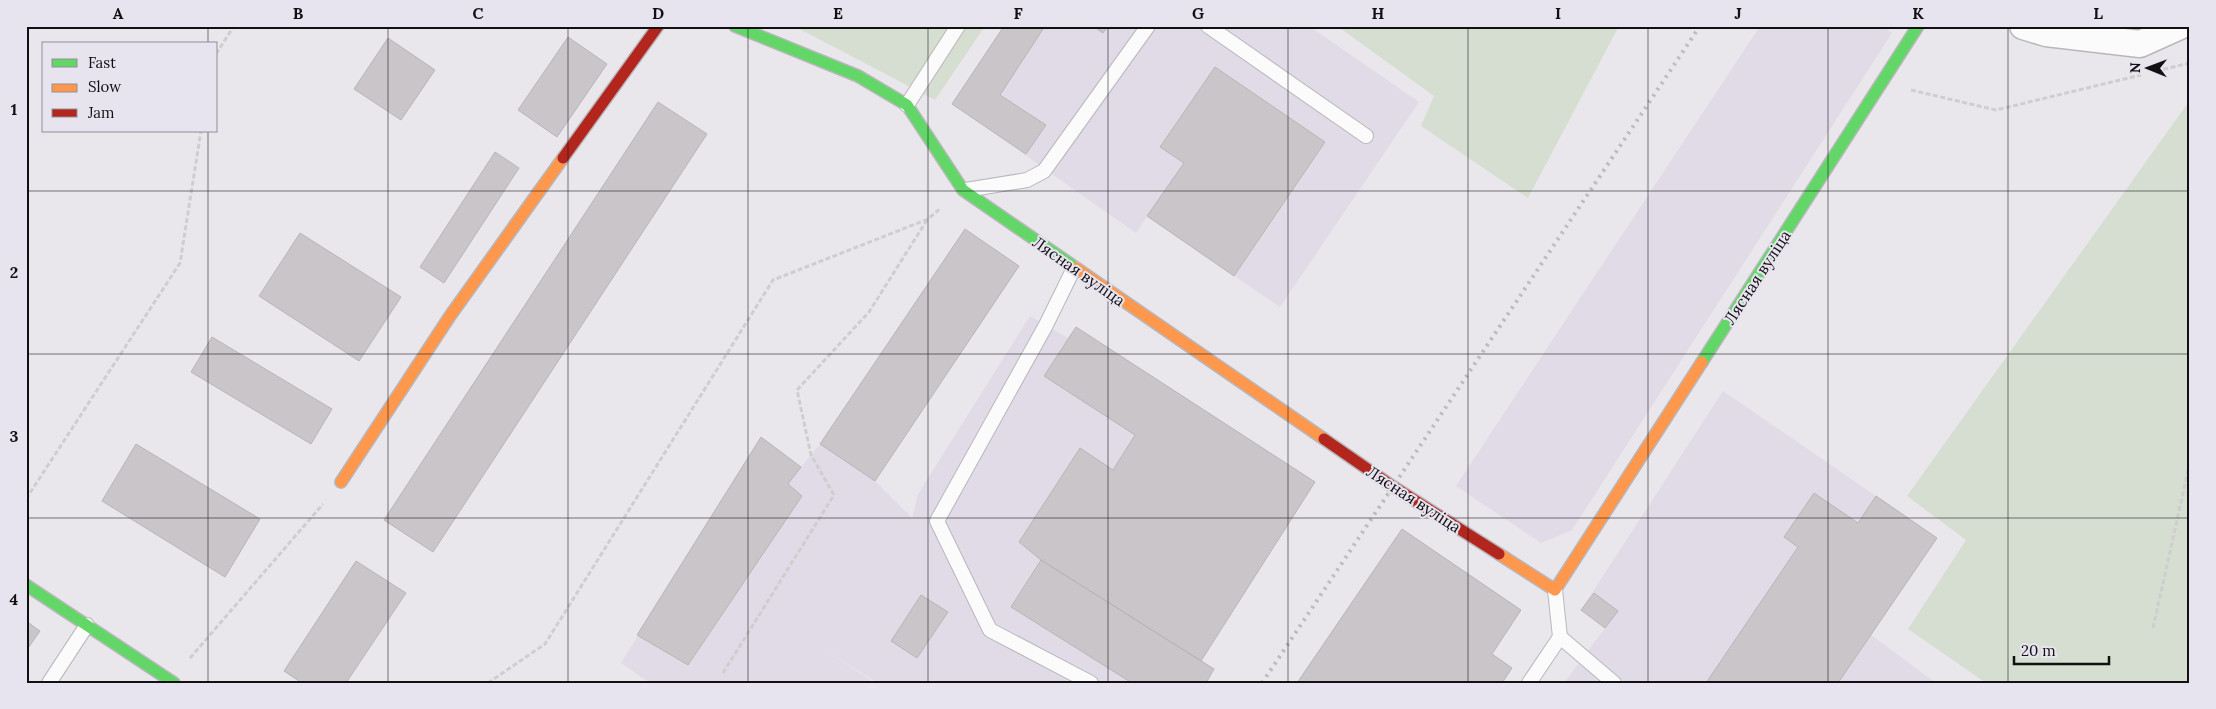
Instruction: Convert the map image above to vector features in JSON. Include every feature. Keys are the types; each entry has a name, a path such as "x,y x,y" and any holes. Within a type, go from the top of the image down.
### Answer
{"street":[{"path":"341,482 450,316 658,26"},
{"name":"Лясная вуліца","path":"735,26 858,76 907,105 963,190 1384,480 1555,590 1918,26"},
{"path":"2023,26 2046,33 2140,44 2180,26"},
{"path":"26,585 173,682"}],"lane":[{"path":"907,105 958,26"},
{"path":"963,190 1027,180 1044,171 1148,26"},
{"path":"1208,26 1366,136"},
{"path":"1074,268 1046,325 937,520 990,630 1091,683"},
{"path":"1529,683 1560,637 1555,590"},
{"path":"49,683 87,625"},
{"path":"1560,637 1614,683"}],"path":[{"path":"218,51 234,26"},
{"path":"1882,83 1996,110 2190,63"},
{"path":"26,499 180,263 201,132"},
{"path":"723,673 834,495 810,455 797,390 868,312 928,219 963,190"},
{"path":"488,683 545,644 773,280 928,219"},
{"path":"2153,628 2190,462"},
{"path":"173,682 341,482"}],"shaded area":[{"path":"794,26 985,26 935,100"},
{"path":"1004,26 1309,26 1419,102 1280,307 1147,216 1136,233 952,104"},
{"path":"1337,26 1619,26 1528,198 1421,126 1434,96"},
{"path":"1760,26 1882,26 1892,33 1572,530 1541,543 1456,486"},
{"path":"2190,100 2190,683 1986,683 1908,629 1966,540 1907,496"},
{"path":"1030,316 1068,338 1076,327 1315,482 1201,660 1214,669 1206,683 877,683 821,647 875,683 650,683 621,663 761,437 801,467 820,444 875,481 912,518 918,494"},
{"path":"1723,391 1937,538 1871,635 1936,683 1564,683 1605,628 1581,610"}],"building":[{"path":"1004,26 1045,26 1000,95 1046,125 1026,154 952,104"},
{"path":"1093,26 1108,26 1103,33"},
{"path":"568,37 607,64 557,137 518,110"},
{"path":"388,38 435,70 401,120 354,89"},
{"path":"1215,67 1325,142 1234,276 1147,216 1184,163 1160,147"},
{"path":"658,102 707,134 433,552 384,520"},
{"path":"495,152 519,168 444,283 420,267"},
{"path":"965,229 1019,266 875,481 820,444"},
{"path":"300,233 401,297 359,361 259,296"},
{"path":"1076,327 1315,482 1201,661 1041,560 1019,542 1080,448 1113,470 1135,435 1044,376"},
{"path":"212,337 332,409 311,444 191,372"},
{"path":"761,437 801,467 788,484 802,496 688,665 637,635"},
{"path":"136,444 260,519 225,577 102,501"},
{"path":"1814,493 1858,523 1876,496 1937,538 1838,683 1706,683 1798,547 1784,537"},
{"path":"1402,529 1521,610 1492,654 1512,668 1502,683 1297,683"},
{"path":"1041,560 1214,669 1206,683 1132,683 1011,607"},
{"path":"356,561 406,593 346,683 302,683 284,671"},
{"path":"1594,593 1618,611 1605,628 1581,610"},
{"path":"921,595 948,612 917,658 891,641"},
{"path":"26,621 40,631 26,651"}],"railway":[{"path":"1262,683 1700,26"}],"traffic: fast":[{"path":"735,26 858,76 907,105 963,190 1076,268"},
{"path":"1702,362 1918,26"},
{"path":"26,585 174,683"}],"traffic: slow":[{"path":"341,482 450,316 563,158"},
{"path":"1076,268 1324,439"},
{"path":"1499,554 1555,590 1702,362"}],"traffic: jam":[{"path":"563,158 658,26"},
{"path":"1324,439 1392,486 1499,554"}]}
